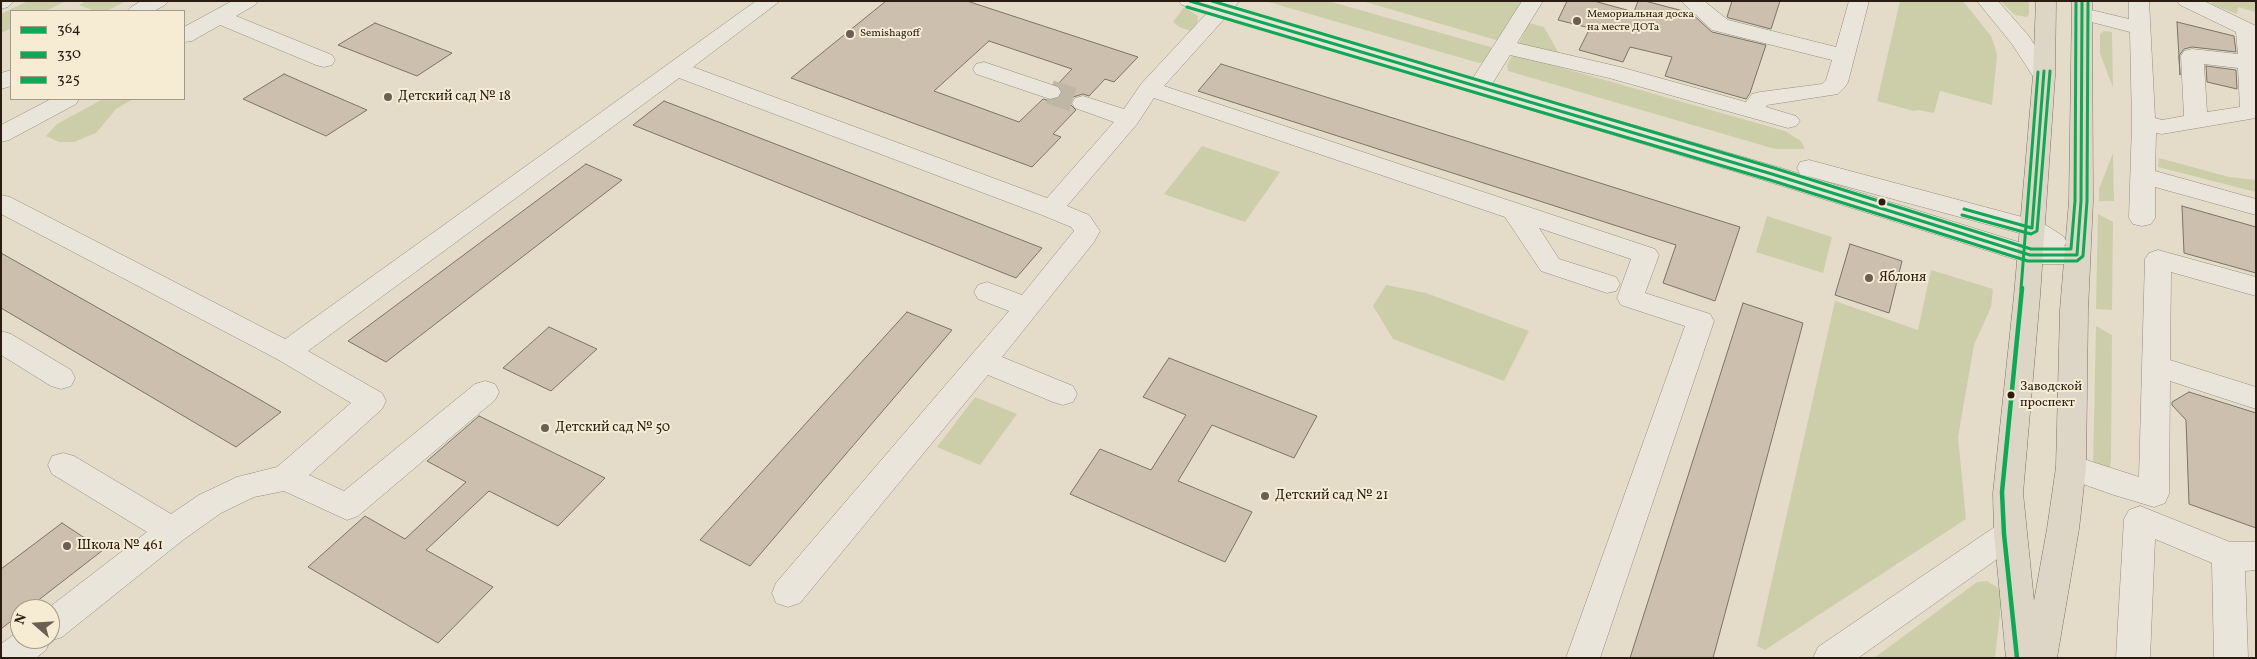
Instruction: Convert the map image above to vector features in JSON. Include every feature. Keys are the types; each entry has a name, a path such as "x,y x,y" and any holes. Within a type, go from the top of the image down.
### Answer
{"main road":[{"path":"2023,658 2010,533 2008,493 2044,76 2046,1"},
{"path":"2040,658 2063,529 2071,467 2076,255 2081,201 2083,8"}],"street":[{"path":"140,10 158,1"},
{"path":"185,35 248,1"},
{"path":"287,352 770,1"},
{"path":"1189,1 1229,4 1483,81 1772,174 2076,255"},
{"path":"1483,81 1533,1"},
{"path":"1691,1 1720,25 1844,56"},
{"path":"1752,110 1760,99 1830,89 1837,82 1860,1"},
{"path":"1987,1 2020,40 2044,76"},
{"path":"2140,1 2144,123 2142,218"},
{"path":"2144,123 2162,128 2252,112 2247,29 2187,1"},
{"path":"1051,209 1129,119 1149,89 1229,4"},
{"path":"2083,8 2140,28"},
{"path":"220,16 324,60"},
{"path":"1505,46 1612,72 1788,121"},
{"path":"2196,121 2192,56 2248,62"},
{"path":"677,69 1051,209 1080,221 1087,231 1081,242 1027,308 788,593"},
{"path":"984,69 1050,92"},
{"path":"1149,89 1646,255 1630,298 1700,321 1583,658"},
{"path":"1,135 66,100"},
{"path":"1083,103 1129,119"},
{"path":"2143,176 2256,207"},
{"path":"1,203 287,352 372,401 286,478 248,486 210,504 172,531 60,618"},
{"path":"1514,211 1550,264 1607,284"},
{"path":"2071,467 2114,484 2154,494 2158,259 2256,287"},
{"path":"986,292 1027,308"},
{"path":"1,341 61,378"},
{"path":"983,361 1062,394"},
{"path":"2156,366 2256,398"},
{"path":"286,478 347,507 485,392"},
{"path":"63,465 172,531"},
{"path":"2133,658 2140,520 2242,556 2231,658"},
{"path":"1830,658 2010,533"},
{"path":"10,658 21,649"}],"green space":[{"path":"28,1 66,1 48,10 10,10 10,28 1,33 1,14"},
{"path":"86,1 126,1 109,10 92,10 79,5"},
{"path":"1265,1 1328,1 1494,48 1484,62 1479,63"},
{"path":"1362,1 1528,1 1503,42"},
{"path":"1900,1 1963,1 1991,36 1995,47 1997,56 1992,105 1940,91 1934,113 1914,111 1877,101"},
{"path":"2000,1 2029,1 2029,14 2027,17 2015,15"},
{"path":"2214,1 2256,1 2256,12 2238,7 2237,14 2211,4"},
{"path":"1184,7 1198,16 1197,25 1192,31 1181,28 1173,22"},
{"path":"1529,23 1544,27 1558,52 1557,56 1518,45"},
{"path":"2104,31 2112,32 2113,88 2100,53 2100,34"},
{"path":"1513,54 1785,131 1801,141 1805,149 1775,149 1508,71 1507,65"},
{"path":"101,100 131,100 116,109 96,133 74,142 59,142 46,136 57,124"},
{"path":"1202,146 1280,172 1245,222 1164,194"},
{"path":"2113,153 2114,201 2099,201 2099,189"},
{"path":"2159,158 2229,177 2256,180 2256,192 2158,167"},
{"path":"2098,214 2113,222 2112,310 2096,309"},
{"path":"1767,216 1832,237 1823,273 1756,252"},
{"path":"1931,270 1993,289 1991,307 1974,345 1958,437 1966,519 1765,650 1757,646 1835,301 1918,330"},
{"path":"1386,285 1426,293 1529,331 1504,381 1393,339 1373,306"},
{"path":"2096,326 2112,335 2111,460 2109,474 2093,465"},
{"path":"975,397 1017,414 980,465 937,447"},
{"path":"1987,581 1997,587 2002,595 1995,658 1874,658 1977,582"}],"building":[{"path":"886,1 967,1 1138,57 1114,82 1105,79 1089,96 1083,94 1073,97 1070,104 1076,110 1053,134 1061,137 1032,167 791,78","holes":["989,41 1072,69 1057,85 1063,91 1060,98 1050,101 1043,99 1019,122 934,91"]},
{"path":"1567,1 1594,1 1634,12 1638,1 1645,1 1691,13 1712,32 1766,45 1750,93 1746,99 1665,76 1672,57 1630,47 1623,62 1579,50 1590,28 1558,20"},
{"path":"1732,1 1780,1 1771,29 1727,17"},
{"path":"2177,22 2234,36 2236,52 2192,47 2184,49 2179,56 2180,75"},
{"path":"375,23 452,53 417,76 338,45"},
{"path":"1221,64 1740,227 1715,301 1663,283 1676,245 1198,91"},
{"path":"2206,66 2236,70 2237,89 2207,82"},
{"path":"284,74 367,110 326,136 243,99"},
{"path":"664,101 1042,248 1016,278 633,125"},
{"path":"586,164 622,180 386,362 348,341"},
{"path":"2182,206 2256,227 2256,273 2184,253"},
{"name":"Яблоня","path":"1850,244 1902,261 1889,313 1835,295"},
{"path":"1,253 281,412 236,447 1,308"},
{"path":"1743,303 1803,323 1713,658 1630,658"},
{"path":"907,312 952,330 750,566 700,540"},
{"path":"549,327 597,349 551,391 503,368"},
{"path":"1169,358 1317,416 1294,458 1212,425 1178,481 1252,512 1225,562 1070,494 1100,449 1151,470 1186,415 1143,397"},
{"path":"2189,392 2256,413 2256,528 2189,504 2186,420 2172,405 2172,402"},
{"path":"479,416 605,478 558,526 489,491 426,550 493,587 438,643 308,567 365,516 405,539 466,482 427,461"},
{"path":"62,523 103,550 40,599 10,599 10,622 1,629 1,569"}],"tunnel":[{"path":"1050,92 1083,103"}],"transit line":[{"name":"364","path":"1190,1 1772,174 2030,255 2077,255 2081,201 2082,1"},
{"name":"325","path":"1212,1 1774,168 2031,249 2071,249 2075,201 2076,1"},
{"name":"330","path":"1187,7 1770,180 2028,261 2077,261 2083,256 2087,201 2088,1"},
{"name":"364","path":"1964,209 2032,228 2044,71"},
{"name":"330","path":"1962,215 2031,234 2037,231 2050,71"},
{"name":"325","path":"2017,658 2004,534 2002,492 2021,295 2038,72"}],"place":[{"name":"Мемориальная доска на месте ДОТа","path":"1577,21"},
{"name":"Semishagoff","path":"850,34"},
{"name":"Детский сад № 18","path":"388,97"},
{"name":"Яблоня","path":"1869,278"},
{"name":"Заводской проспект","path":"2011,395"},
{"name":"Детский сад № 50","path":"545,428"},
{"name":"Детский сад № 21","path":"1265,496"},
{"name":"Школа № 461","path":"67,546"}]}
